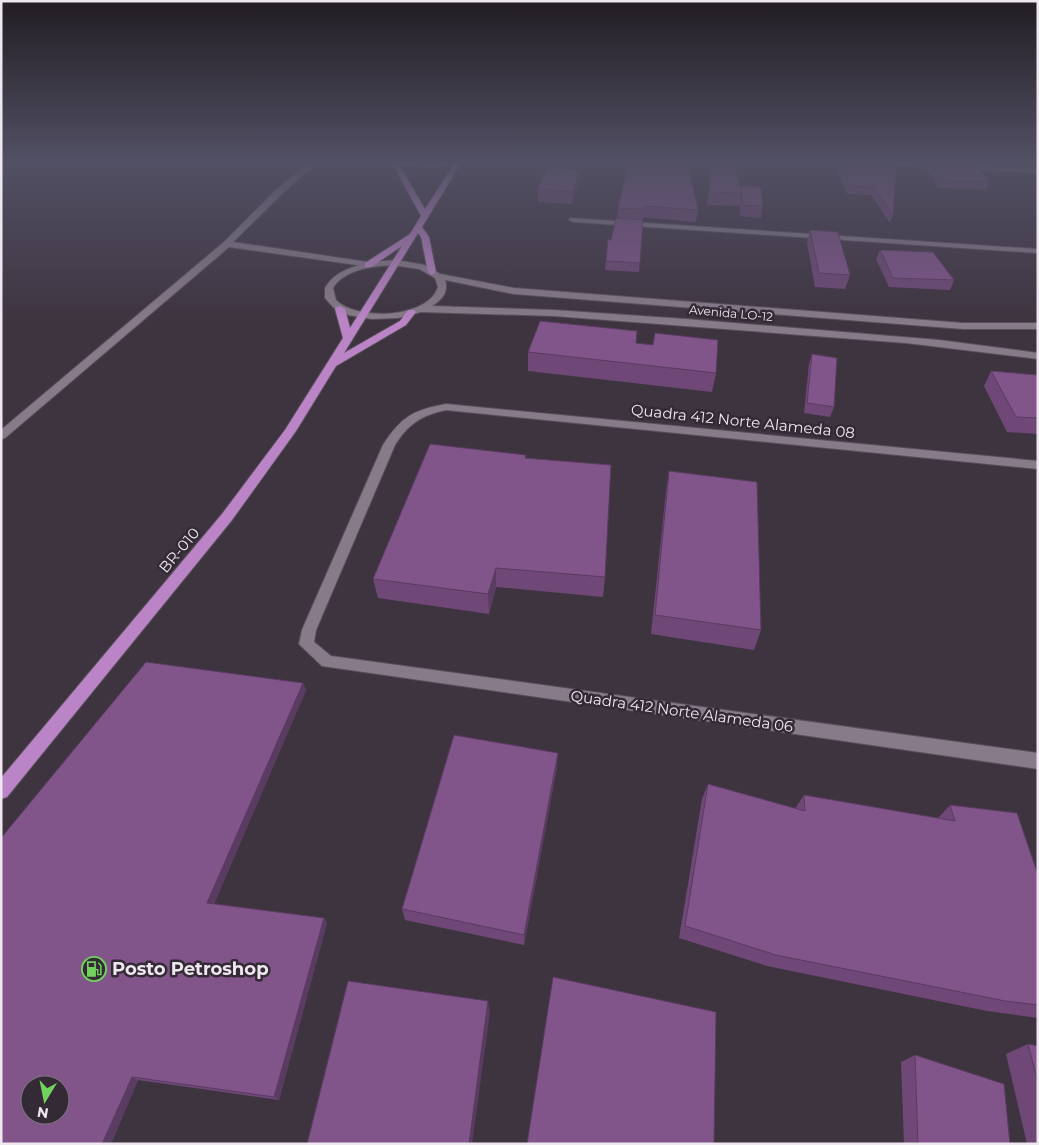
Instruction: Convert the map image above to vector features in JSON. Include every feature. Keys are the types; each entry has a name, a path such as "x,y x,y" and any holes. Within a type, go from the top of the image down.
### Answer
{"highway":[{"name":"BR-010","path":"1,791 227,517 290,431 425,216"},
{"path":"368,265 382,257 416,230 425,237 435,274"},
{"path":"340,309 348,338"},
{"path":"331,365 403,323 411,312"}],"street":[{"path":"1,436 227,244 255,216"},
{"path":"573,220 1038,251"},
{"path":"227,244 368,265"},
{"name":"Avenida LO-12","path":"368,265 396,263 422,267 435,274 514,291 963,326 1038,326"},
{"path":"368,265 346,273 329,288 329,297 340,309 362,316 378,317 422,309 434,302 442,293 443,284 435,274"},
{"name":"Avenida LO-12","path":"422,309 476,309 593,315 911,340 1038,356"},
{"name":"Quadra 412 Norte Alameda 08","path":"327,662 306,644 309,630 389,445 398,428 422,411 446,407 1038,465"},
{"name":"Quadra 412 Norte Alameda 06","path":"327,662 1038,761"}],"building":[{"path":"616,218 643,220 640,263 606,261 608,239 611,240"},
{"path":"810,230 838,232 850,275 819,273"},
{"path":"880,250 933,252 954,280 893,278"},
{"path":"540,321 637,331 636,343 653,345 655,333 718,340 716,373 528,352"},
{"path":"812,354 837,358 834,407 807,403"},
{"path":"991,371 1038,375 1038,418 1016,417"},
{"path":"430,444 526,455 525,458 611,465 605,577 496,568 488,594 373,579"},
{"path":"669,471 757,482 761,630 655,615"},
{"name":"Posto Petroshop","path":"146,662 303,683 207,903 324,918 274,1097 132,1077 102,1144 1,1144 1,838"},
{"path":"454,735 558,753 524,935 402,909"},
{"path":"708,784 805,811 804,795 955,821 950,805 1017,813 1038,875 1038,1005 1005,1001 776,955 685,926"},
{"path":"553,977 716,1012 714,1144 527,1144"},
{"path":"348,981 488,1001 469,1144 307,1144"},
{"path":"1028,1044 1038,1046 1038,1082"},
{"path":"915,1055 1004,1084 1010,1144 918,1144"}],"place":[{"name":"Posto Petroshop","path":"94,969"}]}
